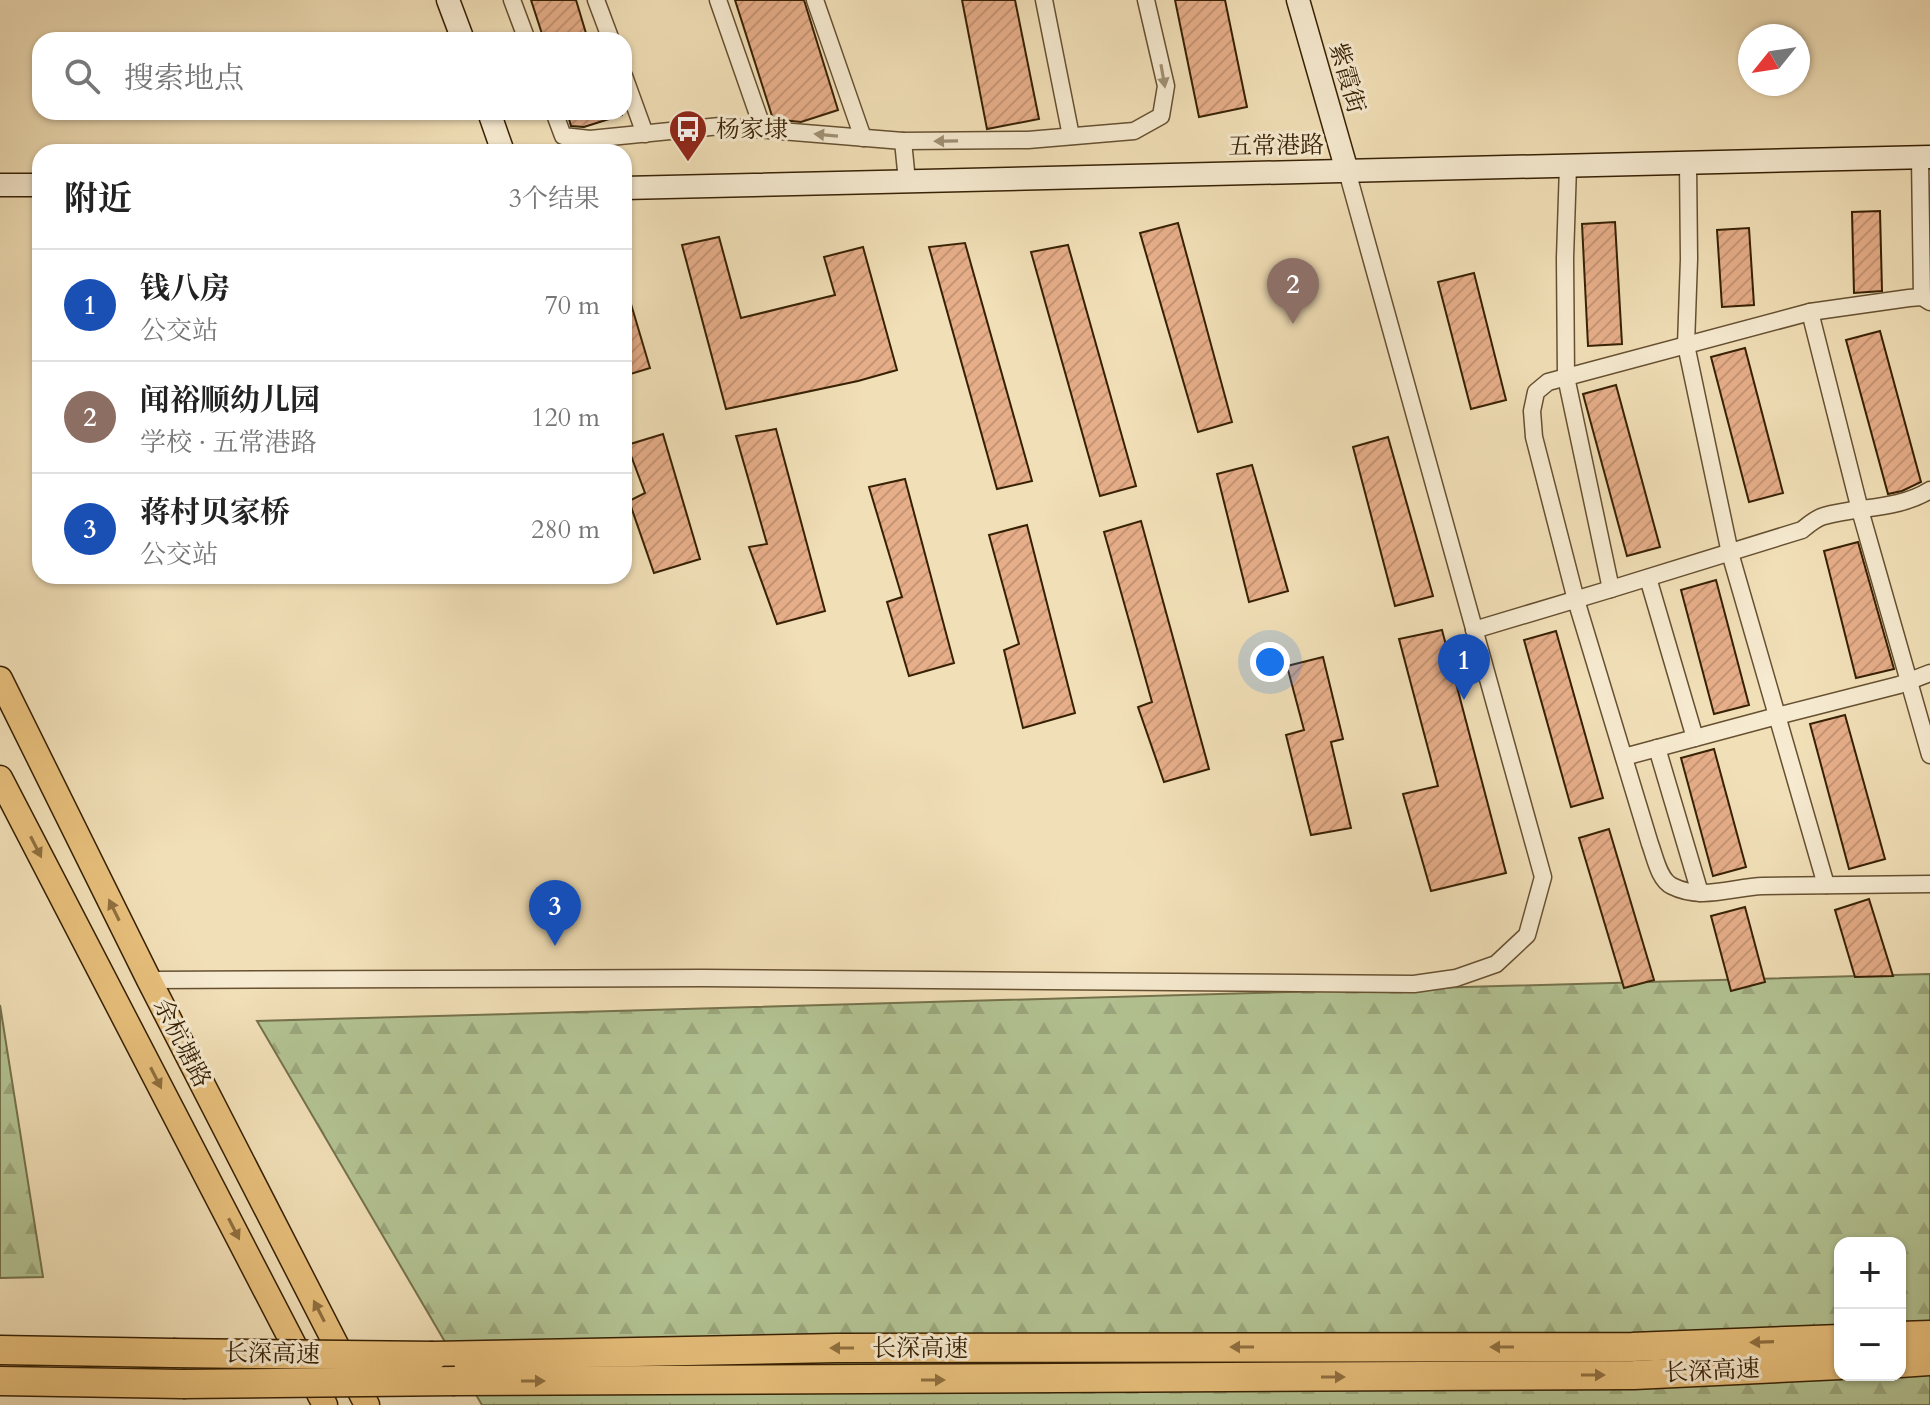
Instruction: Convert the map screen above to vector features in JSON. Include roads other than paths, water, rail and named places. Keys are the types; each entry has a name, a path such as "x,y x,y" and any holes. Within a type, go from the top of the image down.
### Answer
{"highway":[{"path":"1906,1336 1930,1335"},
{"path":"0,1337 130,1352"},
{"name":"长深高速","path":"0,1350 433,1356 836,1348 1632,1347 1834,1339"},
{"path":"1906,1363 1930,1361"},
{"name":"长深高速","path":"0,1381 183,1384 1634,1375 1834,1365"},
{"path":"0,1389 123,1382"}],"main road":[{"name":"余杭塘路","path":"0,679 149,980 367,1405"},
{"name":"余杭塘路","path":"0,778 325,1405"}],"street":[{"path":"448,0 460,32"},
{"path":"512,0 524,32"},
{"path":"596,0 608,32"},
{"path":"718,0 763,129"},
{"path":"815,0 863,138"},
{"path":"1044,0 1071,136"},
{"path":"557,120 563,136 590,139 720,126 903,141 1028,140 1134,131 1161,116 1166,86 1146,0"},
{"name":"紫霞街","path":"1298,0 1347,171"},
{"path":"632,98 645,134"},
{"path":"492,120 500,144"},
{"path":"903,141 907,181"},
{"path":"1925,157 1926,300 1810,312 1548,382 1536,392 1532,411 1534,437 1576,600 1659,868 1668,885 1687,892 1714,893 1755,886 1930,884"},
{"name":"五常港路","path":"632,188 1925,157"},
{"path":"1688,163 1686,345 1730,553 1826,885"},
{"path":"1568,166 1566,377 1611,589"},
{"path":"149,980 719,978 1414,984 1456,978 1496,964 1527,935 1543,877 1347,171"},
{"path":"0,185 32,185"},
{"path":"1810,312 1860,510 1930,755"},
{"path":"1474,630 1802,530 1821,516 1918,498 1930,490"},
{"path":"1648,578 1695,738"},
{"path":"1624,757 1930,673"},
{"path":"1657,748 1700,893"}],"place":[{"name":"杨家埭","path":"688,163"},
{"name":"闻裕顺幼儿园","path":"1293,324"},
{"name":"钱八房","path":"1464,700"},
{"name":"蒋村贝家桥","path":"555,946"}]}
